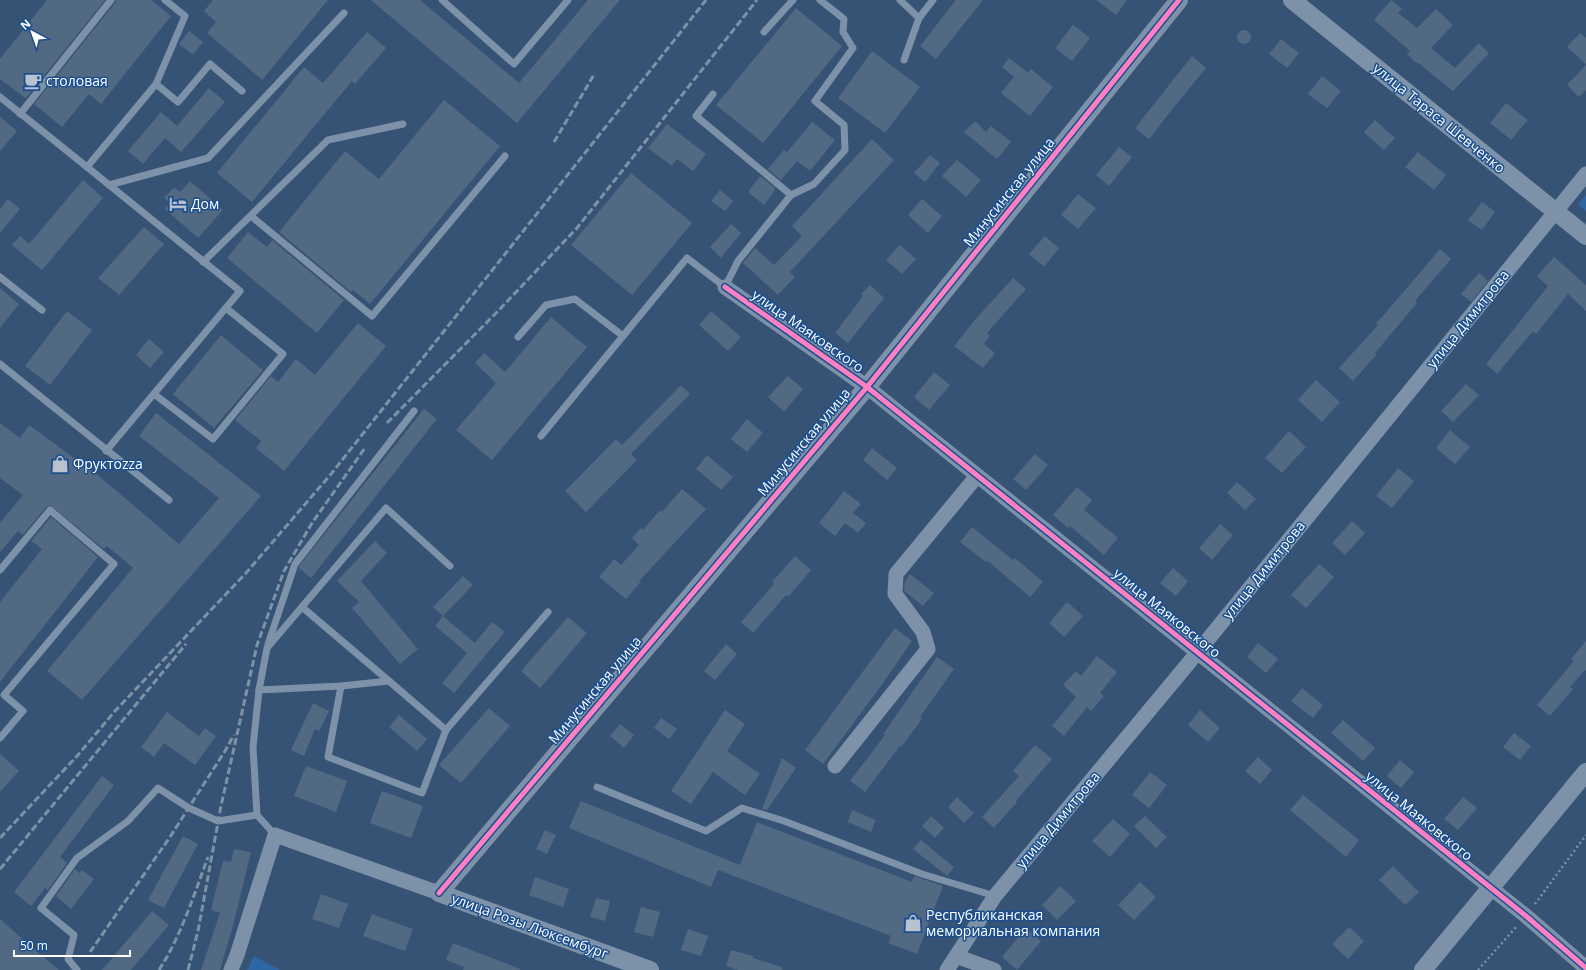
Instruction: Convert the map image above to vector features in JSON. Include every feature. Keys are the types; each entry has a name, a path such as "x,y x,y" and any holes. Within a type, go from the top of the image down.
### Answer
{"street":[{"name":"Минусинская улица","path":"439,893 867,387 1179,0"},
{"name":"улица Тараса Шевченко","path":"1292,0 1586,236"},
{"name":"улица Димитрова","path":"947,970 995,896 1197,653 1586,174"},
{"name":"улица Маяковского","path":"725,287 867,387 1526,916 1586,968"},
{"path":"835,766 928,648 923,632 895,594 896,574 977,476"},
{"path":"1423,970 1586,772"},
{"path":"231,970 275,835"},
{"name":"улица Розы Люксембург","path":"275,835 650,970"},
{"path":"956,956 994,970"}],"lane":[{"path":"20,114 111,0"},
{"path":"87,167 156,84 185,16 165,0"},
{"path":"442,0 514,64 568,0"},
{"path":"764,32 793,0"},
{"path":"541,436 687,258 725,287 738,261 791,195 814,184 845,150 844,125 814,101 852,48 843,32 844,19 820,0"},
{"path":"900,0 919,18"},
{"path":"904,60 919,18 934,0"},
{"path":"109,185 208,158 344,13"},
{"path":"156,84 178,102 210,64 242,91"},
{"path":"713,94 696,116 791,195"},
{"path":"0,97 240,291 106,451"},
{"path":"203,262 328,140 403,124"},
{"path":"251,216 372,316 505,156"},
{"path":"0,277 42,310"},
{"path":"518,337 546,305 575,299 623,336"},
{"path":"154,394 212,439 218,433 283,354 226,308"},
{"path":"0,364 106,451 169,500"},
{"path":"275,835 257,815 253,747 258,690 267,648 295,564 414,411"},
{"path":"267,648 386,508 450,566"},
{"path":"0,570 50,510 114,564 4,695 23,711 0,738"},
{"path":"302,607 446,730"},
{"path":"341,686 328,757 422,793 446,730 548,612"},
{"path":"258,690 341,686 389,681"},
{"path":"597,787 706,831 742,808 784,821 922,874 995,896"},
{"path":"77,970 68,959 74,935 41,908 77,858 128,821 158,788 189,808 218,821 257,815"}],"shaded area":[{"path":"1586,195 1586,211 1578,204"},
{"path":"254,956 280,970 247,970"}],"building":[{"path":"47,0 105,0 25,98 0,79 0,59"},
{"path":"116,0 151,0 171,16 101,104 89,94 62,127 34,104"},
{"path":"213,0 328,0 262,80 207,33 216,22 204,11"},
{"path":"371,0 420,0 519,83 588,0 620,0 517,123"},
{"path":"956,0 983,0 936,59 920,46"},
{"path":"1096,0 1127,0 1116,15"},
{"path":"1391,0 1402,9 1398,13 1417,28 1436,9 1453,25 1431,48 1455,68 1479,43 1489,53 1453,91 1417,62 1416,63 1407,54 1410,51 1374,20"},
{"path":"796,8 842,46 763,143 716,105"},
{"path":"1073,25 1090,38 1072,61 1055,48"},
{"path":"1241,30 1247,30 1251,34 1251,40 1247,44 1241,44 1237,40 1237,34"},
{"path":"189,31 203,42 193,55 179,44"},
{"path":"367,32 386,48 355,84 352,81 252,202 217,173 304,67 323,83"},
{"path":"1580,33 1586,38 1586,64 1567,47"},
{"path":"1281,39 1299,53 1287,68 1269,54"},
{"path":"872,51 920,87 885,133 838,98"},
{"path":"1192,56 1206,68 1149,139 1135,128"},
{"path":"1009,58 1028,73 1031,69 1053,87 1030,116 1001,93 1014,77 1002,67"},
{"path":"1586,65 1586,90 1579,97 1567,85"},
{"path":"1322,76 1341,91 1327,108 1308,94"},
{"path":"209,88 225,102 181,152 165,138 143,164 128,151 161,112 177,126"},
{"path":"444,100 500,146 370,304 353,290 351,292 279,232 345,151 379,179"},
{"path":"1506,103 1528,120 1511,140 1490,123"},
{"path":"0,117 17,131 0,151"},
{"path":"1375,120 1395,138 1384,150 1364,132"},
{"path":"975,121 986,132 991,126 1011,142 997,159 964,132"},
{"path":"812,122 835,140 810,171 797,161 781,180 768,169 784,150 787,152"},
{"path":"667,124 706,154 693,171 677,159 672,166 648,148"},
{"path":"872,139 894,160 790,272 795,277 778,295 743,263 755,248 774,265 802,236 792,226"},
{"path":"1119,147 1132,157 1109,186 1096,175"},
{"path":"1418,152 1446,175 1434,190 1405,167"},
{"path":"930,155 940,163 925,182 914,173"},
{"path":"957,160 981,180 966,197 942,176"},
{"path":"631,173 692,223 632,295 571,245"},
{"path":"759,177 775,188 764,205 748,192"},
{"path":"83,180 103,198 42,270 12,245 20,236 29,244"},
{"path":"190,181 223,210 198,238 165,209 170,203 164,198 174,187 180,192"},
{"path":"720,190 733,201 725,211 711,201"},
{"path":"1078,194 1096,208 1078,229 1061,215"},
{"path":"8,199 20,209 0,233 0,209"},
{"path":"922,199 942,216 928,233 908,215"},
{"path":"1482,202 1495,212 1482,230 1468,220"},
{"path":"731,224 741,233 721,258 710,247"},
{"path":"144,227 164,244 119,295 98,278"},
{"path":"248,232 267,247 272,240 344,300 317,333 227,258"},
{"path":"1045,236 1059,248 1044,267 1029,254"},
{"path":"900,245 916,259 902,274 886,260"},
{"path":"1440,249 1451,259 1415,301 1417,303 1375,353 1377,354 1353,381 1339,368 1378,325 1376,324"},
{"path":"1554,257 1586,285 1586,311 1568,294 1536,334 1533,331 1497,374 1486,364 1548,286 1537,276"},
{"path":"1479,273 1488,281 1471,302 1461,294"},
{"path":"1013,278 1026,289 987,333 990,336 984,344 995,353 983,368 954,346 973,322"},
{"path":"870,285 884,298 848,343 835,333 863,296 861,294"},
{"path":"0,288 19,304 0,328"},
{"path":"67,311 92,330 50,385 25,366"},
{"path":"711,311 741,337 728,351 699,325"},
{"path":"551,317 587,347 492,460 456,430 496,383 475,363 484,353 505,372"},
{"path":"358,323 386,346 284,471 256,448 261,441 235,420 271,376 278,382 296,359 315,375"},
{"path":"221,335 263,370 214,428 173,394"},
{"path":"149,339 164,352 150,368 136,355"},
{"path":"934,372 950,385 929,410 914,397"},
{"path":"788,376 803,389 784,412 768,397"},
{"path":"1316,380 1340,402 1322,422 1298,400"},
{"path":"1466,384 1479,395 1453,422 1441,411"},
{"path":"681,385 690,394 631,454 637,460 586,512 565,491 616,439 622,445"},
{"path":"424,409 437,419 311,578 299,568 299,566"},
{"path":"156,413 261,496 82,700 47,671 133,568 107,546 104,549 50,505 46,507 23,535 18,531 0,552 0,523 23,495 0,478 0,423 20,438 29,425 100,477 179,544 219,498 139,436"},
{"path":"747,419 763,433 747,452 731,439"},
{"path":"1450,430 1470,447 1455,464 1436,448"},
{"path":"1289,431 1306,447 1282,473 1265,458"},
{"path":"872,448 897,468 887,480 863,460"},
{"path":"1035,454 1048,465 1026,490 1013,479"},
{"path":"707,455 733,477 721,490 696,469"},
{"path":"1398,468 1414,481 1392,508 1376,496"},
{"path":"1237,482 1256,499 1245,510 1227,493"},
{"path":"1077,487 1092,500 1084,510 1118,538 1104,555 1070,526 1068,528 1053,515"},
{"path":"682,489 706,509 640,580 641,581 626,599 599,577 614,559 621,565 639,545 632,538 641,528 643,530 660,510 662,512"},
{"path":"844,491 861,504 853,513 866,523 858,533 845,523 835,536 819,523"},
{"path":"51,517 98,557 0,682 0,602 42,549 31,541"},
{"path":"1352,521 1365,533 1345,555 1332,543"},
{"path":"1220,524 1233,535 1212,560 1199,548"},
{"path":"972,527 1013,560 1015,558 1043,582 1030,597 988,561 986,562 960,542"},
{"path":"375,541 387,553 361,581 418,649 400,664 352,608 359,602 337,581"},
{"path":"795,556 811,570 788,597 786,595 753,633 741,622 774,584 772,582"},
{"path":"1319,564 1334,577 1306,608 1291,595"},
{"path":"1173,568 1188,581 1176,596 1160,583"},
{"path":"910,574 934,593 923,606 904,591 905,581"},
{"path":"463,576 473,585 443,616 433,607"},
{"path":"1067,602 1083,616 1064,637 1049,623"},
{"path":"443,616 475,643 492,622 505,632 454,693 442,683 467,653 435,626"},
{"path":"568,617 587,633 540,688 521,671"},
{"path":"895,628 912,641 881,686 823,764 805,750"},
{"path":"1586,641 1586,671 1585,670 1570,687 1573,689 1550,716 1537,705 1574,661 1571,659"},
{"path":"1258,643 1278,659 1266,673 1247,657"},
{"path":"726,644 737,654 715,680 704,671"},
{"path":"1097,656 1117,672 1100,693 1104,696 1091,711 1087,707 1064,736 1052,726 1076,697 1063,685 1076,671 1081,676"},
{"path":"937,657 954,669 920,717 922,719 865,792 850,781 885,735 883,734"},
{"path":"1302,688 1323,705 1313,718 1291,701"},
{"path":"313,703 329,711 319,731 315,729 304,756 291,750"},
{"path":"489,708 510,726 461,783 439,765"},
{"path":"725,710 745,724 727,751 760,774 745,795 713,772 691,804 671,791"},
{"path":"1200,710 1220,728 1208,742 1188,725"},
{"path":"167,712 199,736 205,728 216,736 195,765 164,743 154,757 141,747"},
{"path":"399,715 427,739 417,751 389,727"},
{"path":"661,718 677,729 669,739 654,728"},
{"path":"1343,720 1375,748 1363,761 1331,733"},
{"path":"620,724 634,735 624,748 610,736"},
{"path":"1514,733 1531,746 1520,760 1503,747"},
{"path":"1035,745 1052,759 994,828 982,817 1019,776 1013,771"},
{"path":"0,754 19,771 0,792"},
{"path":"1258,757 1272,770 1260,784 1245,771"},
{"path":"782,758 796,768 767,810 762,809"},
{"path":"1400,760 1414,772 1401,788 1387,776"},
{"path":"306,766 347,781 336,812 294,796"},
{"path":"1150,772 1167,785 1149,808 1132,795"},
{"path":"102,776 114,785 60,857 67,863 48,890 45,888 31,906 14,892"},
{"path":"382,791 423,806 411,838 370,823"},
{"path":"1303,795 1359,840 1346,857 1290,810"},
{"path":"957,797 974,813 964,823 948,807"},
{"path":"1463,797 1477,808 1458,830 1444,819"},
{"path":"581,801 740,865 757,822 912,882 914,876 943,886 917,954 888,943 891,936 718,870 711,887 569,828"},
{"path":"852,810 876,820 871,832 848,822"},
{"path":"931,816 944,828 935,838 922,826"},
{"path":"1145,816 1167,837 1156,848 1134,826"},
{"path":"1113,819 1130,834 1110,857 1092,841"},
{"path":"545,830 556,835 547,854 536,849"},
{"path":"183,836 198,844 164,908 148,900"},
{"path":"921,840 954,867 947,876 913,849"},
{"path":"234,849 251,852 233,926 220,970 201,970 220,913 211,910 223,861 231,862"},
{"path":"1393,866 1419,892 1405,905 1379,880"},
{"path":"75,869 79,873 82,870 94,879 71,909 56,896"},
{"path":"535,877 569,889 563,907 529,895"},
{"path":"1140,882 1156,897 1134,920 1118,905"},
{"path":"1060,886 1076,901 1057,920 1042,905"},
{"path":"321,894 348,904 339,928 312,919"},
{"path":"596,898 610,901 605,921 590,917"},
{"path":"641,907 660,912 653,937 634,932"},
{"path":"152,911 169,925 131,970 102,970"},
{"path":"372,914 413,929 405,951 363,936"},
{"path":"0,919 30,946 59,970 0,970"},
{"path":"1349,927 1364,941 1348,959 1332,944"},
{"path":"1026,928 1041,941 1017,970 1002,957"},
{"path":"688,929 708,936 701,956 681,950"},
{"path":"453,943 520,970 463,970 464,967 446,960"},
{"path":"731,950 753,956 753,958 782,967 782,970 738,970 726,966"}],"railway":[{"path":"0,838 78,755 115,711 246,573 331,474 706,0"},
{"path":"387,423 500,309 577,228 757,0"},
{"path":"554,142 595,73"},
{"path":"188,970 198,931 221,806 257,645 284,571 312,523 365,448"},
{"path":"0,869 186,644"},
{"path":"90,952 170,837 234,735"},
{"path":"159,970 174,943 208,857"}],"cycle path":[{"path":"439,893 867,387 1179,0"},
{"path":"725,287 867,387 1526,916 1586,968"}],"place":[{"name":"столовая","path":"33,81"},
{"name":"Дом","path":"178,204"},
{"name":"Фруктоzzа","path":"60,464"},
{"name":"Республиканская мемориальная компания","path":"913,923"}]}
